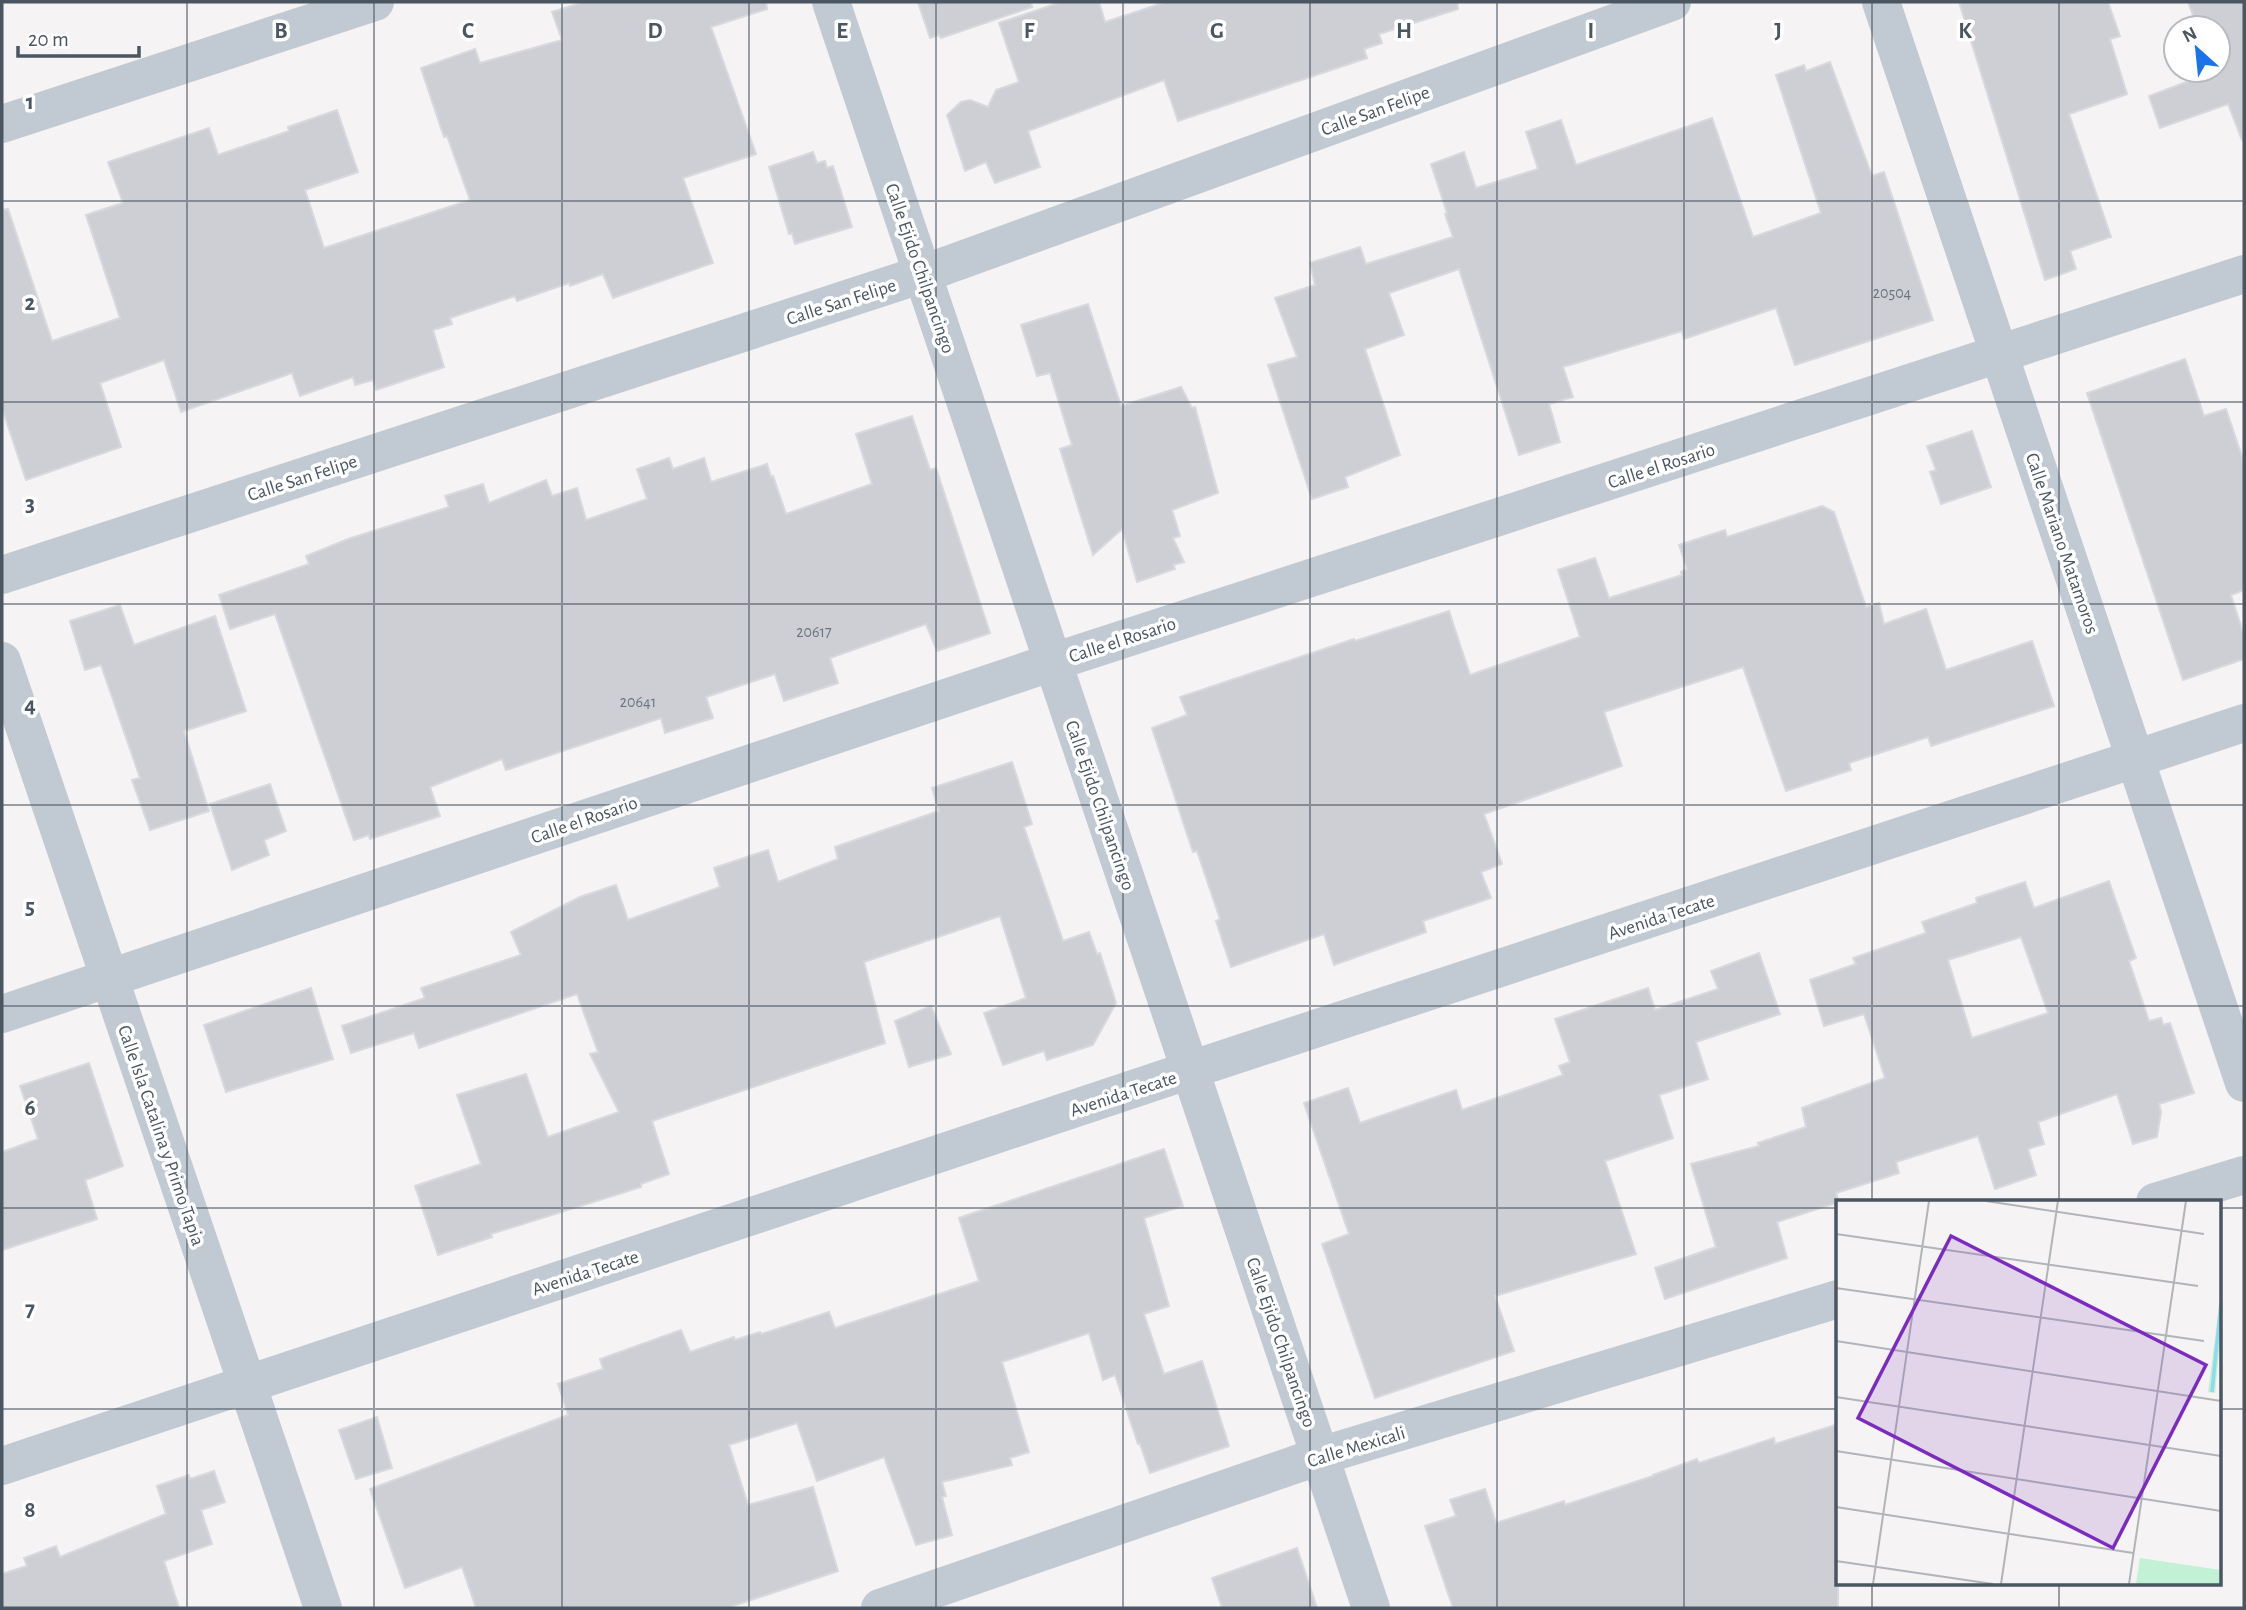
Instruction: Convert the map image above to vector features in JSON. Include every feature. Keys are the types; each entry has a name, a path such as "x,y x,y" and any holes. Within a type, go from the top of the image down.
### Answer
{"street":[{"path":"2,124 375,2"},
{"name":"Calle Ejido Chilpancingo","path":"831,2 1371,1608"},
{"name":"Calle San Felipe","path":"2,575 923,274 1672,2"},
{"name":"Calle Mariano Matamoros","path":"1881,2 2244,1083"},
{"name":"Calle el Rosario","path":"2,1014 1053,662 2244,274"},
{"name":"Calle Isla Catalina y Primo Tapia","path":"2,661 323,1608"},
{"name":"Avenida Tecate","path":"2,1466 1190,1070 2244,723"},
{"path":"2162,1200 2244,1175"},
{"name":"Calle Mexicali","path":"880,1608 1320,1456 1836,1299"}],"building":[{"path":"584,2 766,2 767,9 711,27 756,154 683,178 713,263 613,298 603,274 517,301 515,296 450,318 452,324 433,330 444,367 376,390 373,380 355,385 353,377 300,396 292,373 181,412 164,360 100,383 121,447 26,480 2,408 2,210 8,209 52,341 120,318 86,215 123,203 108,162 209,128 218,155 289,131 288,127 337,110 358,172 305,190 324,248 470,200 447,136 444,137 421,68 475,49 480,63 562,40 552,12"},
{"path":"918,2 1031,2 1032,7 941,38 939,35 930,38"},
{"path":"1061,2 1099,2 1105,22 1166,2 1457,2 1458,9 1379,34 1382,43 1364,49 1367,58 1178,121 1164,80 1028,131 1040,167 995,183 986,162 965,171 947,115 961,102 970,100 988,107 996,90 1019,82 999,23"},
{"path":"1959,2 2108,2 2120,36 2110,39 2127,94 2069,114 2111,237 2070,251 2076,269 2045,280"},
{"path":"2188,2 2244,2 2244,140 2228,104 2160,128 2149,96 2181,84 2232,84 2232,14 2193,14"},
{"path":"1830,62 1872,176 1884,172 1933,320 1795,365 1776,308 1684,339 1682,331 1563,367 1573,397 1549,404 1560,442 1519,455 1459,269 1389,293 1404,335 1365,349 1400,455 1345,477 1348,487 1312,499 1268,365 1297,357 1275,298 1315,285 1310,263 1360,247 1366,264 1453,237 1431,164 1464,152 1476,188 1538,169 1526,132 1561,120 1576,165 1712,118 1753,237 1821,213 1776,75 1804,65 1806,71"},
{"path":"813,152 817,163 825,161 827,168 833,166 852,227 795,244 792,233 789,234 769,167"},
{"path":"1088,304 1121,406 1181,387 1192,408 1195,407 1218,493 1172,510 1180,536 1173,538 1184,562 1173,565 1175,569 1137,582 1122,529 1093,555 1060,449 1072,445 1050,373 1037,376 1021,325"},
{"path":"2185,359 2204,416 2226,409 2244,463 2244,590 2231,595 2244,636 2244,659 2183,680 2087,393"},
{"path":"912,416 930,470 936,468 990,633 937,651 926,624 830,658 838,683 784,701 775,674 706,697 713,718 665,733 661,718 506,770 502,759 430,787 440,816 370,839 369,835 354,840 275,614 230,629 219,595 309,564 306,556 348,539 449,507 445,496 483,484 489,503 546,480 552,496 577,488 586,520 647,499 637,469 669,458 673,469 704,458 711,482 767,464 786,514 872,484 856,434"},
{"path":"1972,431 1991,487 1941,504 1930,472 1936,470 1927,446"},
{"path":"1822,506 1834,512 1866,607 1879,603 1884,624 1926,609 1946,670 2032,641 2054,706 1931,746 1928,737 1849,763 1851,770 1786,791 1743,667 1604,712 1622,766 1484,814 1502,864 1481,872 1491,898 1423,921 1426,932 1334,965 1324,934 1231,967 1216,921 1220,919 1197,851 1193,852 1152,728 1187,715 1180,697 1354,639 1355,641 1449,611 1470,675 1580,637 1558,570 1595,558 1609,598 1682,575 1681,572 1687,569 1679,545 1725,530 1727,537"},
{"path":"120,605 134,645 215,616 246,711 184,731 209,811 150,830 132,780 140,778 101,665 85,670 70,621"},
{"path":"1012,762 1032,824 1024,827 1063,941 1089,932 1097,954 1100,953 1116,1003 1093,1045 1047,1060 1044,1051 1003,1065 984,1013 1026,998 1000,916 864,962 885,1043 652,1121 669,1174 641,1184 641,1187 491,1234 492,1237 438,1255 415,1186 481,1164 457,1095 526,1074 548,1137 619,1112 590,1054 598,1052 577,994 419,1048 414,1033 351,1053 342,1026 425,998 421,988 521,955 511,932 580,897 616,885 628,920 720,887 714,868 768,850 778,882 838,859 835,847 939,811 932,788"},
{"path":"270,784 286,831 264,840 269,855 232,870 210,804"},
{"path":"2109,881 2136,958 2129,961 2149,1021 2161,1018 2163,1025 2170,1023 2194,1093 2159,1104 2161,1112 2157,1137 2133,1144 2117,1094 2038,1122 2044,1144 2028,1149 2036,1175 1995,1189 1978,1136 1896,1162 1899,1173 1836,1193 1838,1200 1836,1203 1777,1222 1787,1258 1665,1299 1655,1268 1716,1247 1691,1164 1759,1146 1758,1143 1806,1127 1802,1108 1885,1078 1864,1014 1824,1026 1810,980 1856,964 1853,958 1926,933 1922,922 1977,903 1976,898 2025,882 2034,908","holes":["2021,937 2048,1013 1972,1038 1948,960"]},
{"path":"1759,953 1780,1014 1696,1042 1708,1079 1659,1095 1673,1138 1605,1161 1636,1254 1495,1296 1514,1351 1375,1398 1322,1244 1349,1234 1304,1103 1348,1088 1360,1123 1456,1090 1462,1110 1563,1075 1559,1066 1570,1062 1555,1019 1648,988 1655,1010 1718,989 1711,971"},
{"path":"311,988 333,1059 226,1092 204,1025"},
{"path":"931,1006 951,1054 909,1067 895,1021"},
{"path":"89,1063 123,1166 85,1180 97,1219 2,1250 2,1152 38,1139 20,1086"},
{"path":"1164,1149 1183,1206 1144,1218 1169,1306 1144,1314 1164,1374 1202,1361 1229,1446 1150,1473 1115,1375 1103,1380 1089,1333 1002,1362 1029,1452 1010,1458 1012,1465 942,1482 946,1496 942,1497 952,1535 916,1545 884,1457 817,1481 797,1423 729,1445 748,1505 813,1487 838,1571 727,1608 476,1608 462,1567 405,1588 370,1489 568,1415 558,1384 603,1369 600,1359 681,1330 690,1352 734,1337 735,1340 760,1332 761,1334 829,1312 835,1328 979,1281 959,1218"},
{"path":"377,1417 392,1468 356,1479 339,1430"},
{"path":"1836,1425 1838,1608 1453,1608 1425,1526 1456,1516 1450,1500 1485,1489 1496,1523 1564,1501 1565,1505 1697,1459 1699,1463 1774,1438 1775,1444"},
{"path":"214,1471 225,1502 201,1510 212,1544 164,1561 179,1608 2,1608 2,1574 27,1566 24,1558 56,1546 60,1557 166,1514 157,1486 189,1475 190,1479"},
{"path":"1297,1548 1317,1608 1222,1608 1212,1578"}]}
